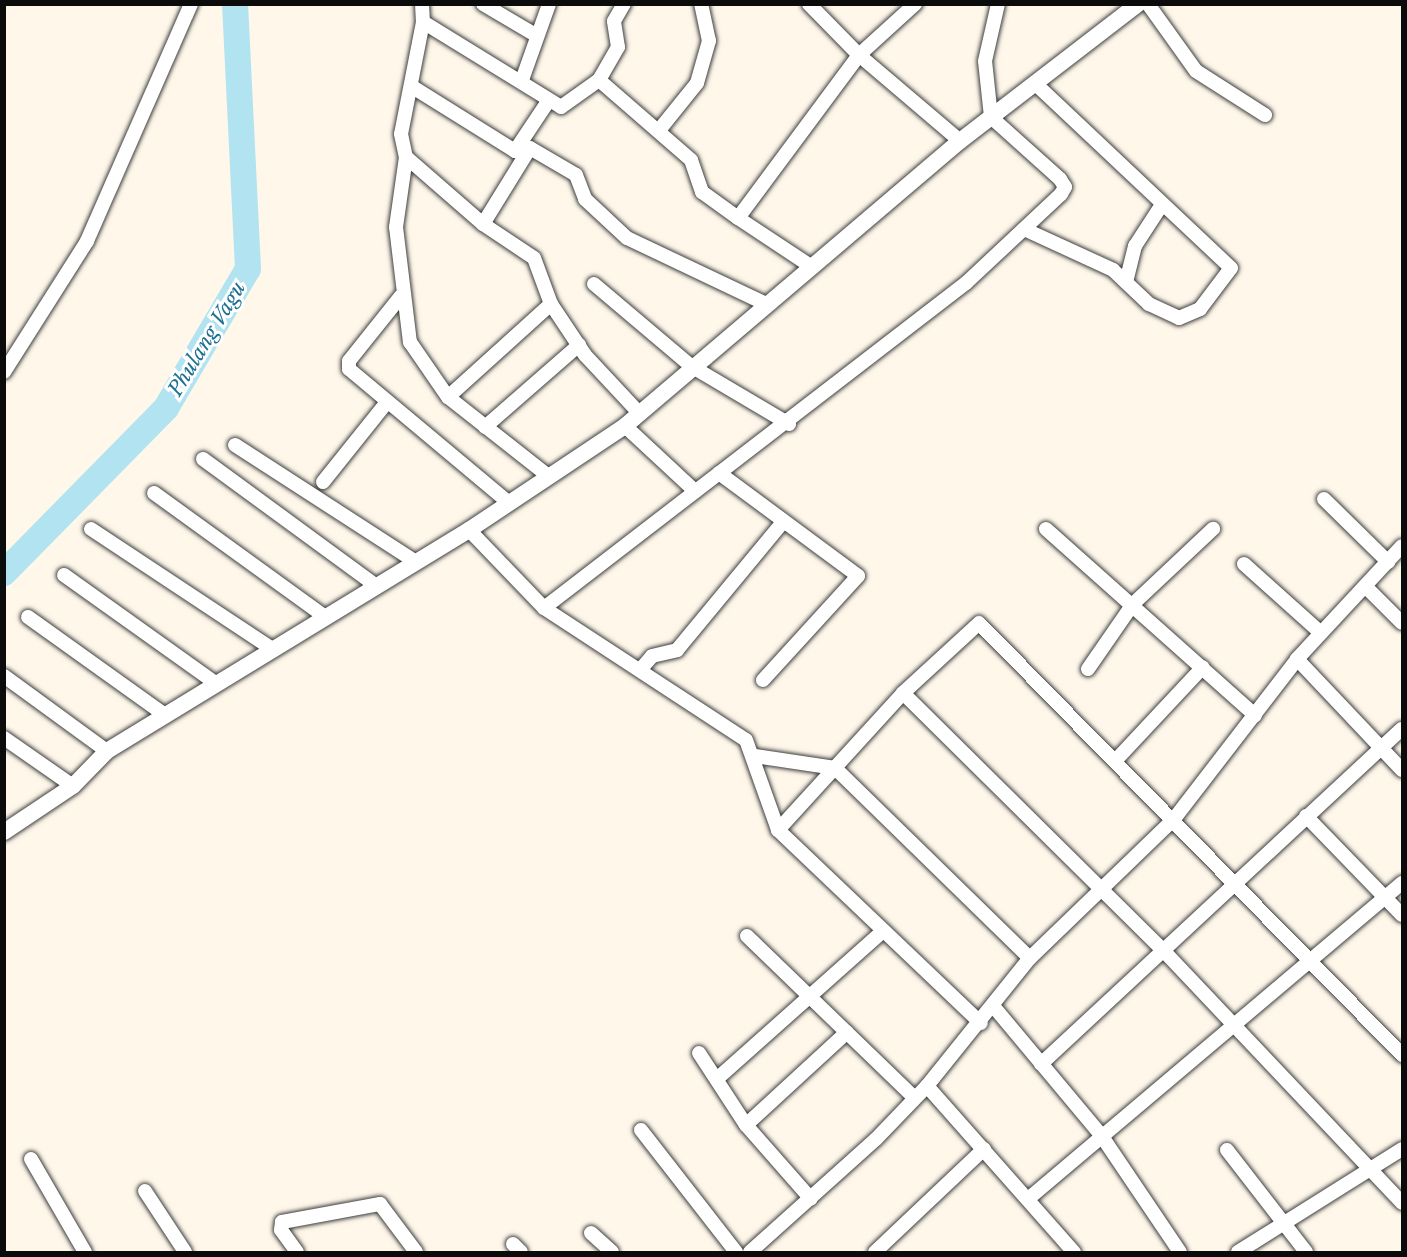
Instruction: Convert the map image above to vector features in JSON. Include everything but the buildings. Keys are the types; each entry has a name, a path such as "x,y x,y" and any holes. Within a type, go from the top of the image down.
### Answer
{"street":[{"path":"4,372 87,241 191,4"},
{"path":"422,4 423,22 401,134 406,157 396,227 401,296 410,342 448,397 547,475"},
{"path":"483,4 534,34"},
{"path":"522,80 534,34 549,4"},
{"path":"423,22 522,80 549,100 564,106 599,80 618,47 614,21 624,4"},
{"path":"660,129 697,83 709,41 701,4"},
{"path":"809,4 859,56 960,141"},
{"path":"738,218 859,56 915,4"},
{"path":"544,608 695,491 789,424 966,283 1065,187 992,117 985,61 998,4"},
{"path":"4,832 73,786 107,751 214,682 274,650 324,616 470,530 547,475 624,426 691,366 768,305 960,141 1138,4"},
{"path":"1148,4 1196,71 1265,116"},
{"path":"599,80 660,129 691,160 702,192 812,267"},
{"path":"1024,229 1126,282 1149,304 1179,318 1200,309 1228,276 1229,263 1161,206 1035,83"},
{"path":"411,86 515,150 530,148 576,175 585,199 627,238 768,305"},
{"path":"515,150 549,100"},
{"path":"483,224 530,148"},
{"path":"406,157 483,224 534,258 551,304 579,345 639,412"},
{"path":"1126,282 1135,246 1161,206"},
{"path":"594,284 691,366 789,424"},
{"path":"401,296 348,365 387,402 508,502"},
{"path":"448,397 551,304"},
{"path":"485,427 579,345"},
{"path":"323,482 387,402"},
{"path":"624,426 695,491"},
{"path":"235,445 414,561"},
{"path":"203,459 375,585"},
{"path":"719,473 858,576 763,680"},
{"path":"154,493 324,616"},
{"path":"1324,499 1388,562"},
{"path":"640,670 652,657 677,650 783,522"},
{"path":"91,529 274,650"},
{"path":"1046,529 1255,715"},
{"path":"470,530 544,608 746,740 755,756 778,830 981,1023"},
{"path":"1088,669 1132,604 1212,530"},
{"path":"750,1252 811,1199 927,1086 994,1007 1030,958 1174,819 1297,659 1402,546"},
{"path":"1244,564 1321,633"},
{"path":"64,575 214,682"},
{"path":"1365,586 1402,623"},
{"path":"28,617 165,715"},
{"path":"778,830 903,693 979,623 1239,884 1402,1055"},
{"path":"1297,659 1402,770"},
{"path":"1116,760 1203,668"},
{"path":"4,676 107,751"},
{"path":"903,693 1161,948 1402,1203"},
{"path":"1041,1064 1161,948 1239,884 1306,816 1402,729"},
{"path":"4,738 73,786"},
{"path":"755,756 835,768 1030,958"},
{"path":"1306,816 1402,915"},
{"path":"1028,1199 1310,957 1402,883"},
{"path":"719,1077 883,931"},
{"path":"747,936 914,1097"},
{"path":"994,1007 1101,1135 1180,1252"},
{"path":"746,1125 847,1032"},
{"path":"699,1053 719,1077 746,1125 811,1199"},
{"path":"927,1086 1074,1252"},
{"path":"641,1130 736,1252"},
{"path":"875,1252 984,1149"},
{"path":"1238,1252 1283,1221 1402,1149"},
{"path":"1227,1150 1306,1252"},
{"path":"31,1159 85,1252"},
{"path":"145,1191 185,1252"},
{"path":"297,1252 281,1230 282,1221 380,1204 416,1252"},
{"path":"591,1233 612,1252"}],"waterway":[{"name":"Phulang Vagu","path":"4,573 166,408 248,269 235,4"}]}
